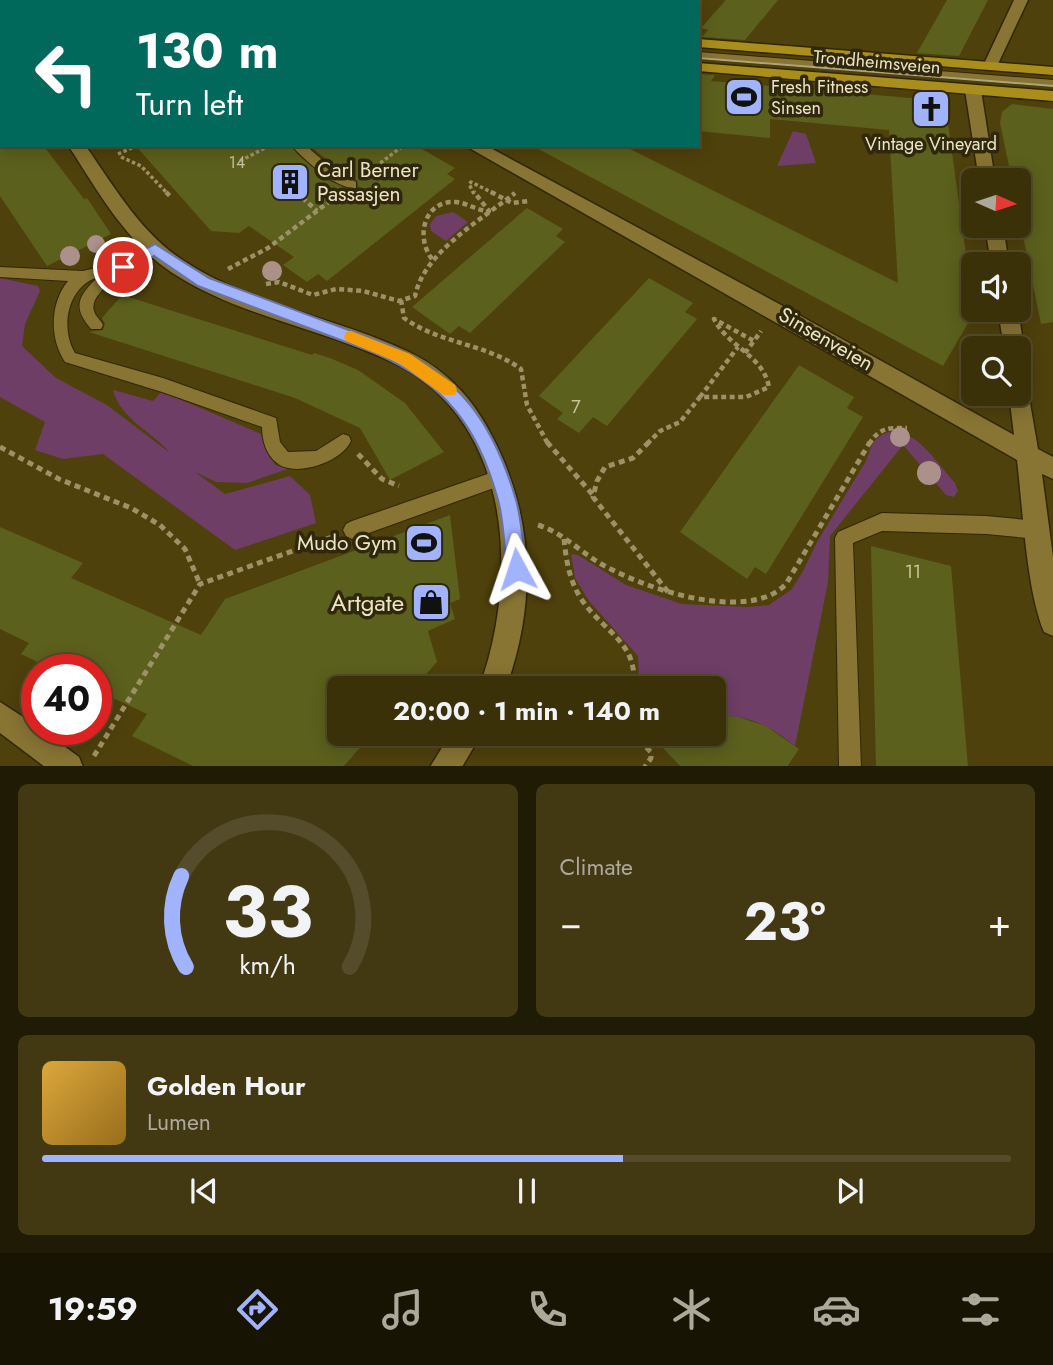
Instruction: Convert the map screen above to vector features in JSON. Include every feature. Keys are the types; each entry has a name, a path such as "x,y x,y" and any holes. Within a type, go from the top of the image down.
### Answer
{"main road":[{"name":"Trondheimsveien","path":"700,43 1053,71"},
{"name":"Trondheimsveien","path":"700,66 1053,96"}],"street":[{"path":"990,66 1021,0"},
{"path":"973,90 985,168"},
{"path":"78,147 155,249 176,266 204,282 381,348 422,370 444,386 462,405 476,425 499,478 512,526 517,586 505,653 496,676"},
{"name":"Sinsenveien","path":"476,147 774,310 1053,469"},
{"path":"1022,406 1053,623"},
{"path":"0,716 69,766"},
{"path":"443,766 458,746"}],"lane":[{"path":"700,55 1053,83"},
{"path":"299,147 318,164 351,185"},
{"path":"96,324 87,318 86,301 97,286 155,249"},
{"path":"0,272 82,276 123,267"},
{"path":"82,276 71,286 62,305 62,341 70,358 163,385 270,423 269,438 284,460 314,461 328,455 343,441"},
{"path":"352,530 499,478"},
{"path":"850,766 844,538 882,522 986,525 1038,530"}],"path":[{"path":"132,147 119,156 141,166 172,197"},
{"path":"240,161 263,149 262,147"},
{"path":"204,282 268,248 401,147"},
{"path":"284,181 317,211"},
{"path":"432,259 425,247 423,231 425,218 435,208 458,202 482,212 489,211 475,195 469,184 471,182 505,200 520,204 531,201"},
{"path":"259,288 271,282 279,282 313,295 336,289 363,291 401,300 415,296 418,281 432,259 515,193"},
{"path":"401,300 404,318 418,330 442,341 475,345 497,352 521,369 521,392 542,434 668,592"},
{"path":"745,353 774,310"},
{"path":"700,397 748,397 763,394 769,387 765,371 758,361 716,327 714,319 754,341"},
{"path":"593,495 605,467 633,458 660,430 680,422 738,347"},
{"path":"537,525 548,527 598,562 638,582 668,592 686,597 742,601 774,596 794,572 876,433 889,428 908,428"},
{"path":"343,441 369,463 391,487 409,483"},
{"path":"0,447 65,482 120,502 156,520 186,551 200,584"},
{"path":"87,766 200,584 352,530"},
{"path":"564,538 571,579 584,603 630,653 634,676"},
{"path":"644,746 650,752 651,758 645,766"}],"shaded area":[{"path":"793,131 806,134 816,163 777,166"},
{"path":"453,212 468,222 446,241 431,231 430,224 436,216"},
{"path":"0,278 38,286 40,291 25,324 22,346 56,378 107,405 170,453 130,418 113,390 153,401 161,392 165,393 261,434 275,465 288,469 247,483 216,482 195,472 225,494 290,476 310,495 316,523 235,550 103,454 63,459 35,450 45,422 0,397"},
{"path":"895,430 921,444 955,483 958,491 954,497 946,495 903,445 830,536 828,582 795,746 758,722 726,716 726,676 639,676 638,656 589,601 575,578 571,554 578,555 626,585 682,604 747,607 769,605 792,589 866,461 873,442 883,434"}],"building":[{"path":"726,0 778,0 745,40 702,37 708,30 701,28"},
{"path":"947,0 988,0 959,56 917,53"},
{"path":"700,74 715,75 711,81 945,101 961,218 961,238 964,238 966,252 961,252 961,322 969,322 943,366 535,147 626,147 898,283 889,130 770,119 770,138 700,131"},
{"path":"1012,104 1053,109 1053,322 1041,324 1031,275 1031,252 1026,252 1023,238 1031,238 1031,168 1009,168 1000,123 1002,112"},
{"path":"0,147 45,147 84,199 87,198 111,234 47,266 0,196"},
{"path":"137,147 291,147 329,181 356,191 359,188 357,180 334,166 311,147 418,147 455,168 447,174 455,179 327,281 318,274 307,282 283,265 294,257 249,226 239,233 211,231"},
{"path":"527,208 563,229 556,236 565,242 470,333 459,326 450,334 412,307"},
{"path":"649,278 693,303 685,312 697,319 607,426 593,417 579,433 557,419 563,413 539,396"},
{"path":"122,295 312,355 314,353 330,358 358,370 405,403 444,452 390,480 360,428 295,398 89,332 103,330 105,324 102,318"},
{"path":"799,365 854,397 847,408 863,417 766,574 755,567 747,579 680,532"},
{"path":"450,515 460,599 450,603 455,619 428,631 437,662 425,676 327,676 327,746 362,746 344,766 193,766 132,736 147,714 112,698 112,654 21,654 29,643 0,629 0,527 83,563 71,578 201,635 225,599"},
{"path":"871,546 951,566 968,766 876,766"},
{"path":"726,716 766,726 799,749 788,766 680,766 662,747 726,746"}],"tram line":[{"path":"700,58 1053,86"}],"slow traffic":[{"path":"351,337 405,359 449,390"}],"place":[{"name":"Fresh Fitness Sinsen","path":"744,97"},
{"name":"Vintage Vineyard","path":"931,109"},
{"name":"Carl Berner Passasjen","path":"290,182"},
{"name":"Mudo Gym","path":"424,543"},
{"name":"Artgate","path":"431,602"}],"route":[{"path":"123,267 155,249 176,266 219,289 381,348 405,359 437,380 451,391 462,405 476,425 490,454 507,501 517,569"}]}
